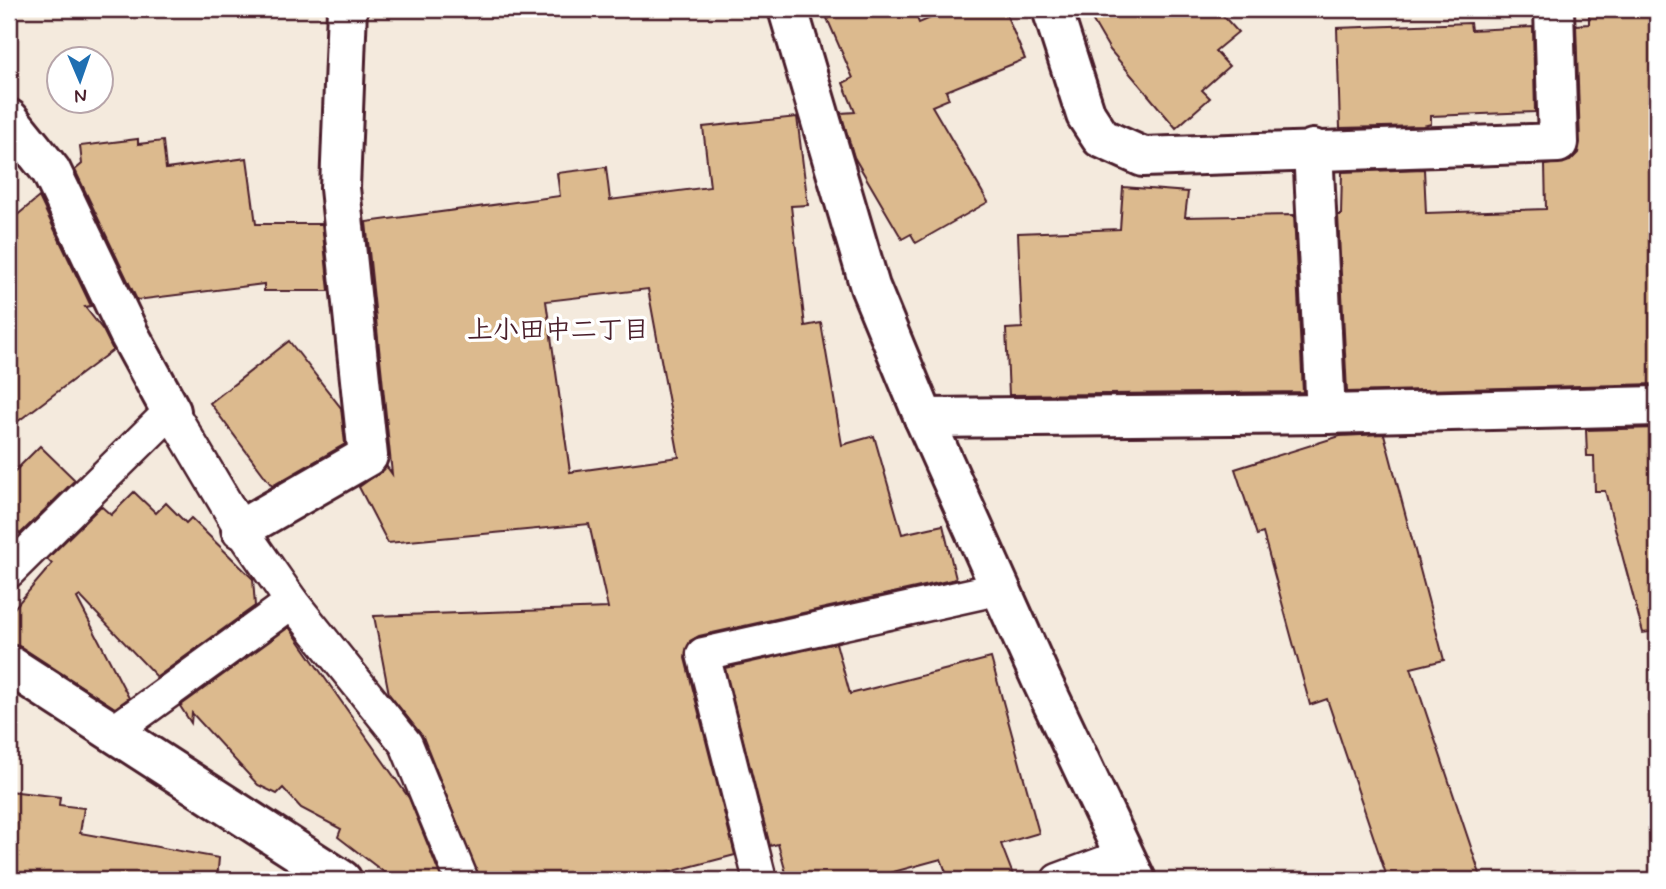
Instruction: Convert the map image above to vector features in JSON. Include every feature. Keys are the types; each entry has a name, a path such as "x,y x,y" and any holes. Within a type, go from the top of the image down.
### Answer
{"street":[{"path":"241,529 368,456 340,188 347,9"},
{"path":"788,9 870,287 924,418 1131,868"},
{"path":"1052,9 1086,115 1101,138 1143,157 1313,149 1558,143 1554,9"},
{"path":"9,119 51,171 128,334 171,411"},
{"path":"1313,149 1325,414"},
{"path":"924,418 1325,414 1657,406"},
{"path":"9,665 342,880"}],"lane":[{"path":"9,571 171,411 241,529 292,602 406,744 462,880"},
{"path":"760,880 703,654 1002,589"},
{"path":"113,732 292,602"},
{"path":"1058,880 1131,868"}],"building":[{"path":"823,9 913,9 919,23 952,9 1004,9 1025,59 946,91 949,99 932,106 988,202 916,243 911,234 902,239 854,157 841,113 855,112 843,83 853,78"},
{"path":"1086,9 1217,9 1238,32 1215,51 1229,66 1202,90 1210,98 1176,128 1110,50"},
{"path":"1589,9 1657,9 1657,384 1347,392 1338,215 1341,215 1342,172 1424,169 1426,213 1546,209 1545,165 1570,161 1578,153 1580,143 1576,25 1589,24"},
{"path":"1470,23 1471,30 1533,27 1535,112 1431,116 1431,124 1423,126 1340,128 1337,28"},
{"path":"797,117 808,205 791,206 805,326 821,323 842,445 874,436 902,534 943,525 956,579 699,636 690,641 685,658 735,855 639,880 480,880 423,737 389,694 374,616 608,608 589,524 388,543 359,487 387,467 392,474 366,222 560,196 557,173 606,167 610,200 710,187 703,127","holes":["648,289 679,457 570,472 546,301"]},
{"path":"138,139 138,144 163,141 166,169 247,158 256,224 322,224 329,291 264,291 264,284 137,300 75,170 82,164 80,146"},
{"path":"1123,187 1188,192 1185,217 1294,215 1303,392 1009,395 1006,329 1022,328 1018,233 1120,229"},
{"path":"39,197 91,306 85,307 103,330 113,350 9,428 9,222"},
{"path":"289,341 341,408 345,444 272,486 210,403"},
{"path":"1657,428 1657,631 1643,633 1605,491 1595,491 1594,456 1587,456 1586,430"},
{"path":"1384,434 1444,660 1411,668 1482,880 1388,880 1327,699 1310,705 1263,533 1257,535 1235,469 1340,436"},
{"path":"40,446 75,480 20,534 9,523 9,477"},
{"path":"134,492 156,513 166,503 186,523 191,518 253,579 255,606 157,677 80,596 77,598 129,698 115,708 21,647 9,643 9,614 52,564 47,559 101,506 111,515"},
{"path":"289,627 409,798 442,880 394,880 338,837 341,829 301,808 283,788 277,794 258,785 192,713 191,723 180,706"},
{"path":"836,643 850,694 991,658 1039,833 1001,844 1015,880 949,880 941,859 864,880 788,880 778,844 770,846 725,668"},
{"path":"9,791 60,797 59,805 84,808 80,833 219,858 217,880 9,880"}],"district":[{"name":"上小田中二丁目","path":"558,329"}]}
